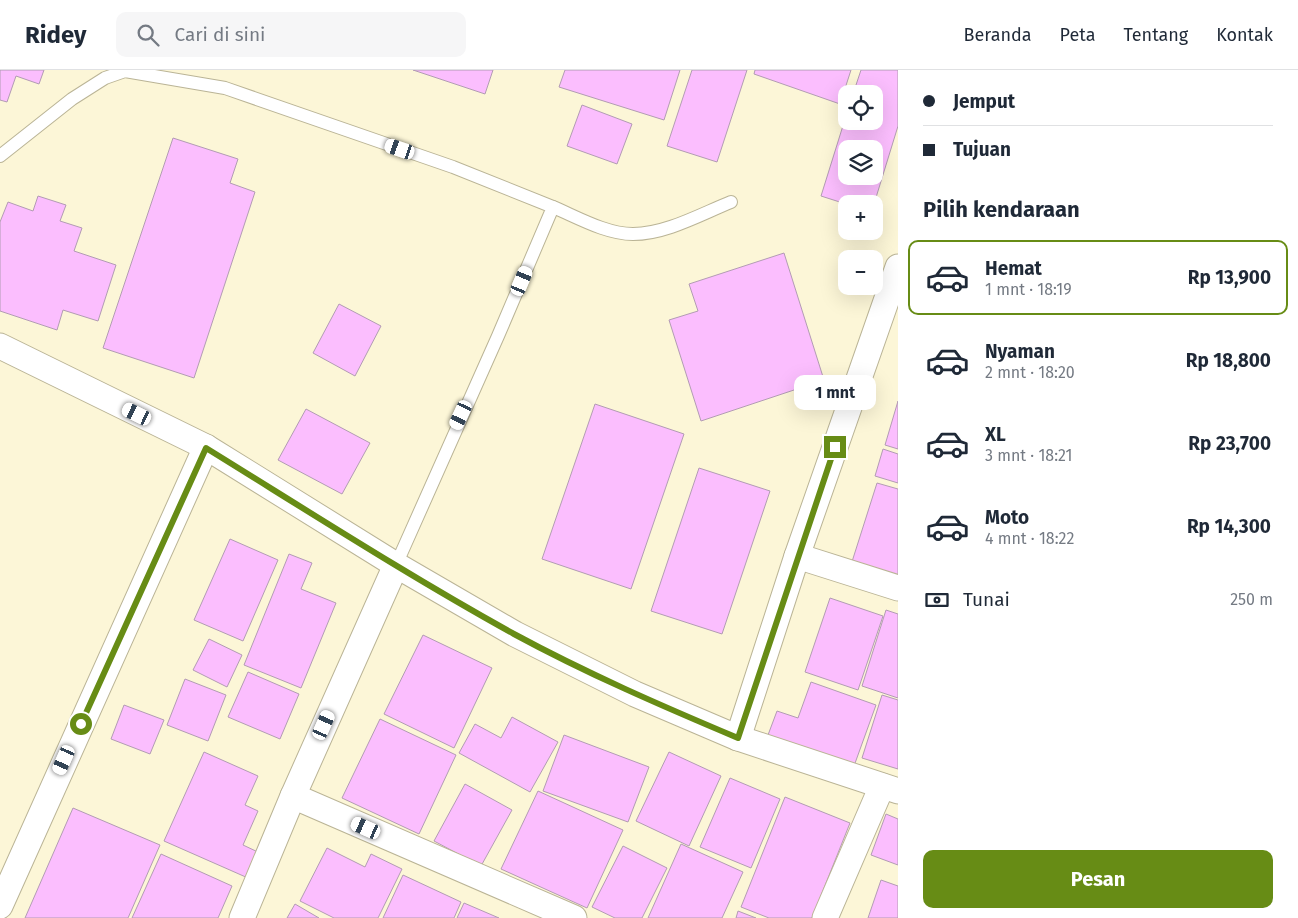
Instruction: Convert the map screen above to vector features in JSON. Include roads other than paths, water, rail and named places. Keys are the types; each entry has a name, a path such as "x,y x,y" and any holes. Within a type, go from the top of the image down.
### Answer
{"street":[{"path":"738,738 797,556 898,267"},
{"path":"0,346 206,448 396,565 515,634 634,694 738,738 890,789 824,918"},
{"path":"0,906 206,448"},
{"path":"797,556 898,588"},
{"path":"242,918 293,796 396,565"},
{"path":"293,796 574,918"},
{"path":"0,916 5,918"}],"lane":[{"path":"0,156 72,99 106,78 126,72 225,88 453,167 612,230 632,234 654,232 731,202"},
{"path":"396,565 553,207"}]}
